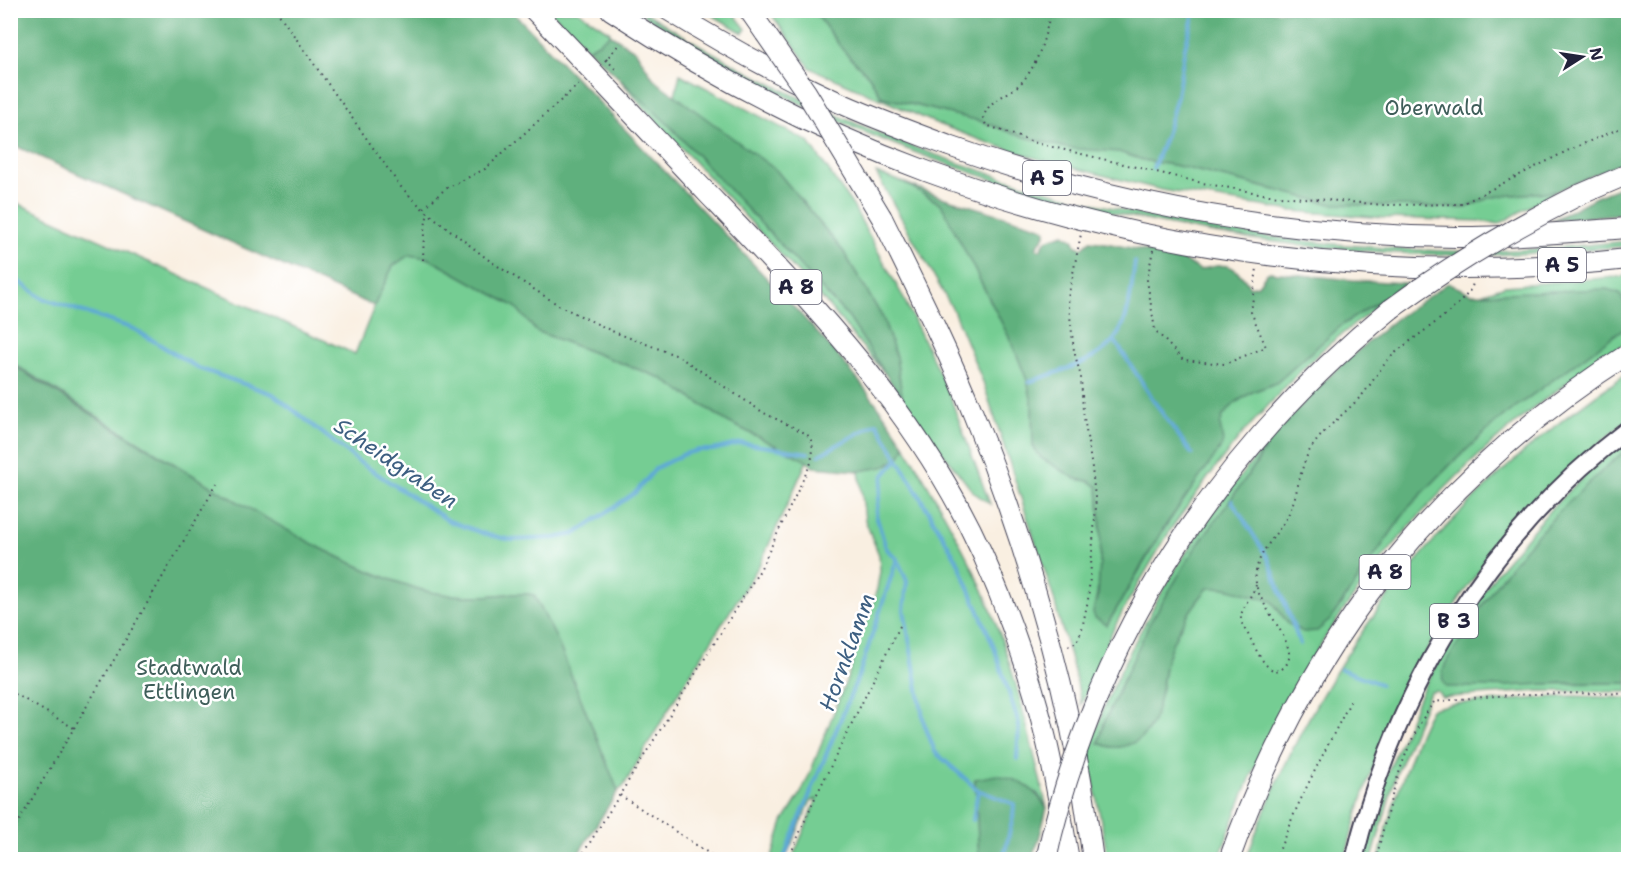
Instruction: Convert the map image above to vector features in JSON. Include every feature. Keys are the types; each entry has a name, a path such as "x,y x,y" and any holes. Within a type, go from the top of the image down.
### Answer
{"highway":[{"name":"A 8","path":"534,10 816,307 875,379 924,449 951,493 981,551 1024,662 1047,743 1069,860"},
{"name":"A 5","path":"611,10 715,73 824,128 926,171 1083,220 1230,250 1365,265 1476,268 1629,260"},
{"name":"A 5","path":"668,10 711,36 824,96 885,122 1054,180 1156,205 1258,224 1386,234 1457,237 1629,228"},
{"path":"748,10 824,120 882,218 948,352 975,417 1026,561 1052,653 1080,773 1093,860"},
{"path":"1046,860 1081,737 1113,661 1151,588 1180,540 1246,451 1317,374 1391,309 1431,280 1536,216 1629,174"},
{"name":"A 8","path":"1229,860 1250,803 1285,727 1322,661 1380,578 1438,510 1494,456 1540,416 1585,382 1629,354"}],"main road":[{"name":"B 3","path":"1354,860 1364,818 1388,749 1415,688 1470,597 1524,526 1585,465 1629,429"}],"path":[{"path":"276,10 400,186 423,209 490,261 560,306 614,332 678,356 764,413 807,434 812,442 811,463 760,570 579,860"},
{"path":"1051,10 1034,64 1020,83 989,105 983,118 986,125 1036,143 1202,183 1269,195 1339,202 1385,205 1462,204 1571,149 1629,125"},
{"path":"602,63 620,43"},
{"path":"606,59 618,72"},
{"path":"423,209 446,189 485,169 580,83"},
{"path":"423,260 424,232 428,212"},
{"path":"1052,653 1077,642 1083,629 1093,555 1096,507 1083,411 1081,377 1074,351 1068,298 1083,220"},
{"path":"1156,236 1147,280 1155,330 1183,360 1225,364 1266,347 1251,312 1259,253"},
{"path":"1256,585 1252,597 1241,612 1241,622 1262,662 1271,669 1280,669 1285,666 1290,653 1284,636 1262,603 1256,585 1255,570 1260,557 1289,512 1308,454 1320,434 1348,410 1392,356 1462,302 1473,286 1476,268"},
{"path":"10,836 217,484"},
{"path":"788,860 813,802 900,624"},
{"path":"10,691 74,728"},
{"path":"1376,860 1398,778 1421,719 1434,702 1569,692 1629,694"},
{"path":"1276,860 1293,818 1351,700"},
{"path":"620,795 719,860"}],"green space":[{"path":"11,10 512,11 807,321 869,393 905,446 899,458 883,467 859,471 813,467 807,461 728,422 661,378 536,331 516,307 428,258 409,255 393,266 374,306 11,144"},
{"path":"550,11 578,11 610,34 588,49"},
{"path":"705,11 732,11 746,29 743,33"},
{"path":"769,11 814,11 843,50 869,76 882,97 980,121 1021,136 1119,152 1143,160 1178,166 1332,204 1466,208 1491,197 1557,191 1499,224 1480,221 1385,218 1292,211 1162,190 1038,159 980,140 810,68"},
{"name":"Oberwald","path":"814,11 1628,11 1628,160 1557,191 1491,197 1466,208 1332,204 1178,166 1143,160 1119,152 1066,148 1021,136 980,121 882,97 869,76 843,50"},
{"path":"645,12 736,66 830,112 928,152 1028,185 1129,212 1233,231 1338,244 1443,251 1536,249 1628,241 1628,246 1497,255 1368,251 1284,243 1201,231 1119,214 1037,193 957,168 878,138 801,104 761,83 643,15"},
{"path":"610,34 636,51 653,78 662,86 776,170 843,251 883,318 896,357 903,401 849,318 670,126 588,49"},
{"path":"680,74 809,142 853,206 901,293 948,391 990,504 973,492 903,401 896,357 883,318 843,251 776,170 675,95"},
{"path":"620,80 670,126 849,318 890,380 828,305"},
{"path":"876,173 905,183 941,204 1012,343 1027,380 1032,402 1033,446 1076,479 1089,481 1098,487 1100,565 1093,612 1107,625 1164,529 1188,494 1223,416 1235,403 1252,392 1276,383 1342,325 1407,283 1323,349 1243,433 1210,475 1171,529 1127,603 1109,638 1081,705 1076,678 1054,599 983,382 953,310"},
{"path":"905,183 941,197 1041,227 1045,230 1045,235 1036,247 1040,250 1046,240 1064,234 1073,239 1076,246 1082,248 1090,241 1100,242 1178,257 1200,270 1230,266 1250,287 1258,285 1270,272 1407,283 1342,325 1276,383 1252,392 1235,403 1223,416 1220,425 1223,442 1220,449 1163,529 1107,625 1095,618 1093,612 1098,594 1100,561 1101,529 1098,487 1089,481 1076,479 1041,458 1033,446 1032,402 1027,380 1012,343 941,204"},
{"path":"1628,184 1628,213 1551,221 1596,197"},
{"path":"10,200 355,354 393,266 409,255 428,258 516,307 536,331 661,378 728,422 807,461 760,564 674,700 623,787 618,791 557,640 534,595 459,596 443,594 412,587 366,570 236,501 11,362"},
{"path":"1628,276 1628,308 1619,293 1481,294 1505,286"},
{"path":"1448,283 1472,294 1607,289 1619,293 1628,308 1628,325 1502,417 1450,465 1408,508 1330,620 1317,631 1303,632 1288,624 1272,601 1227,588 1208,588 1189,613 1174,640 1167,659 1158,708 1148,730 1140,738 1122,747 1111,747 1099,743 1104,723 1149,624 1194,550 1256,464 1271,438 1343,363 1397,318"},
{"path":"1628,325 1628,342 1578,375 1530,411 1484,451 1441,492 1363,584 1328,634 1273,727 1235,815 1219,859 1108,859 1088,752 1101,714 1155,604 1220,503 1271,438 1124,678 1104,723 1099,743 1161,693 1166,661 1177,632 1208,588 1227,588 1272,601 1288,624 1330,620 1408,508 1450,465 1502,417"},
{"name":"Stadtwald Ettlingen","path":"11,364 276,524 365,569 435,593 467,596 534,595 557,640 618,791 575,859 11,859"},
{"path":"1628,373 1628,420 1576,464 1528,512 1486,562 1448,615 1415,671 1387,731 1364,793 1345,859 1246,860 1275,786 1310,716 1351,648 1397,585 1448,526 1503,470 1564,419"},
{"path":"1628,438 1628,448 1605,468 1525,549 1529,684 1628,683 1628,692 1540,691 1442,697 1437,691 1430,692 1396,775 1372,859 1361,860 1384,781 1424,686 1462,621 1498,571 1549,511 1589,471"},
{"path":"905,446 965,553 994,616 1020,697 1047,808 1037,793 975,779 979,859 792,859 817,799 811,801 785,859 771,860 783,822 800,795 810,773 852,666 858,636 867,621 877,589 880,571 879,555 865,520 859,471 892,462"},
{"path":"1628,448 1628,683 1446,687 1442,674 1447,660 1506,572 1555,516"},
{"path":"1572,696 1628,698 1628,859 1379,859 1400,785 1418,735 1431,709 1452,704"},
{"path":"997,775 1013,779 1026,786 1047,808 1038,843 1030,859 979,859 975,779"}],"waterway":[{"name":"Scheidgraben","path":"1153,168 1166,135 1177,96 1185,47 1195,10"},
{"name":"Scheidgraben","path":"1029,382 1071,368 1097,355 1108,346 1124,322 1130,300 1135,262"},
{"name":"Scheidgraben","path":"10,275 42,298 134,329 198,368 273,394 359,462 449,521 488,535 512,540 555,538 575,534 636,492 656,468 684,454 699,450 713,450 741,443 808,453"},
{"path":"1115,341 1192,454"},
{"path":"819,455 877,423 958,562 994,647 1019,724 1017,759"},
{"name":"Hornklamm","path":"783,860 860,672 897,559 886,548 876,515 883,476 898,459"},
{"path":"1232,501 1268,558 1300,644"},
{"path":"897,559 907,581 904,610 924,723 935,752 978,790 973,820"},
{"path":"1341,669 1380,684"},
{"path":"978,790 1014,804 1003,860"}]}
